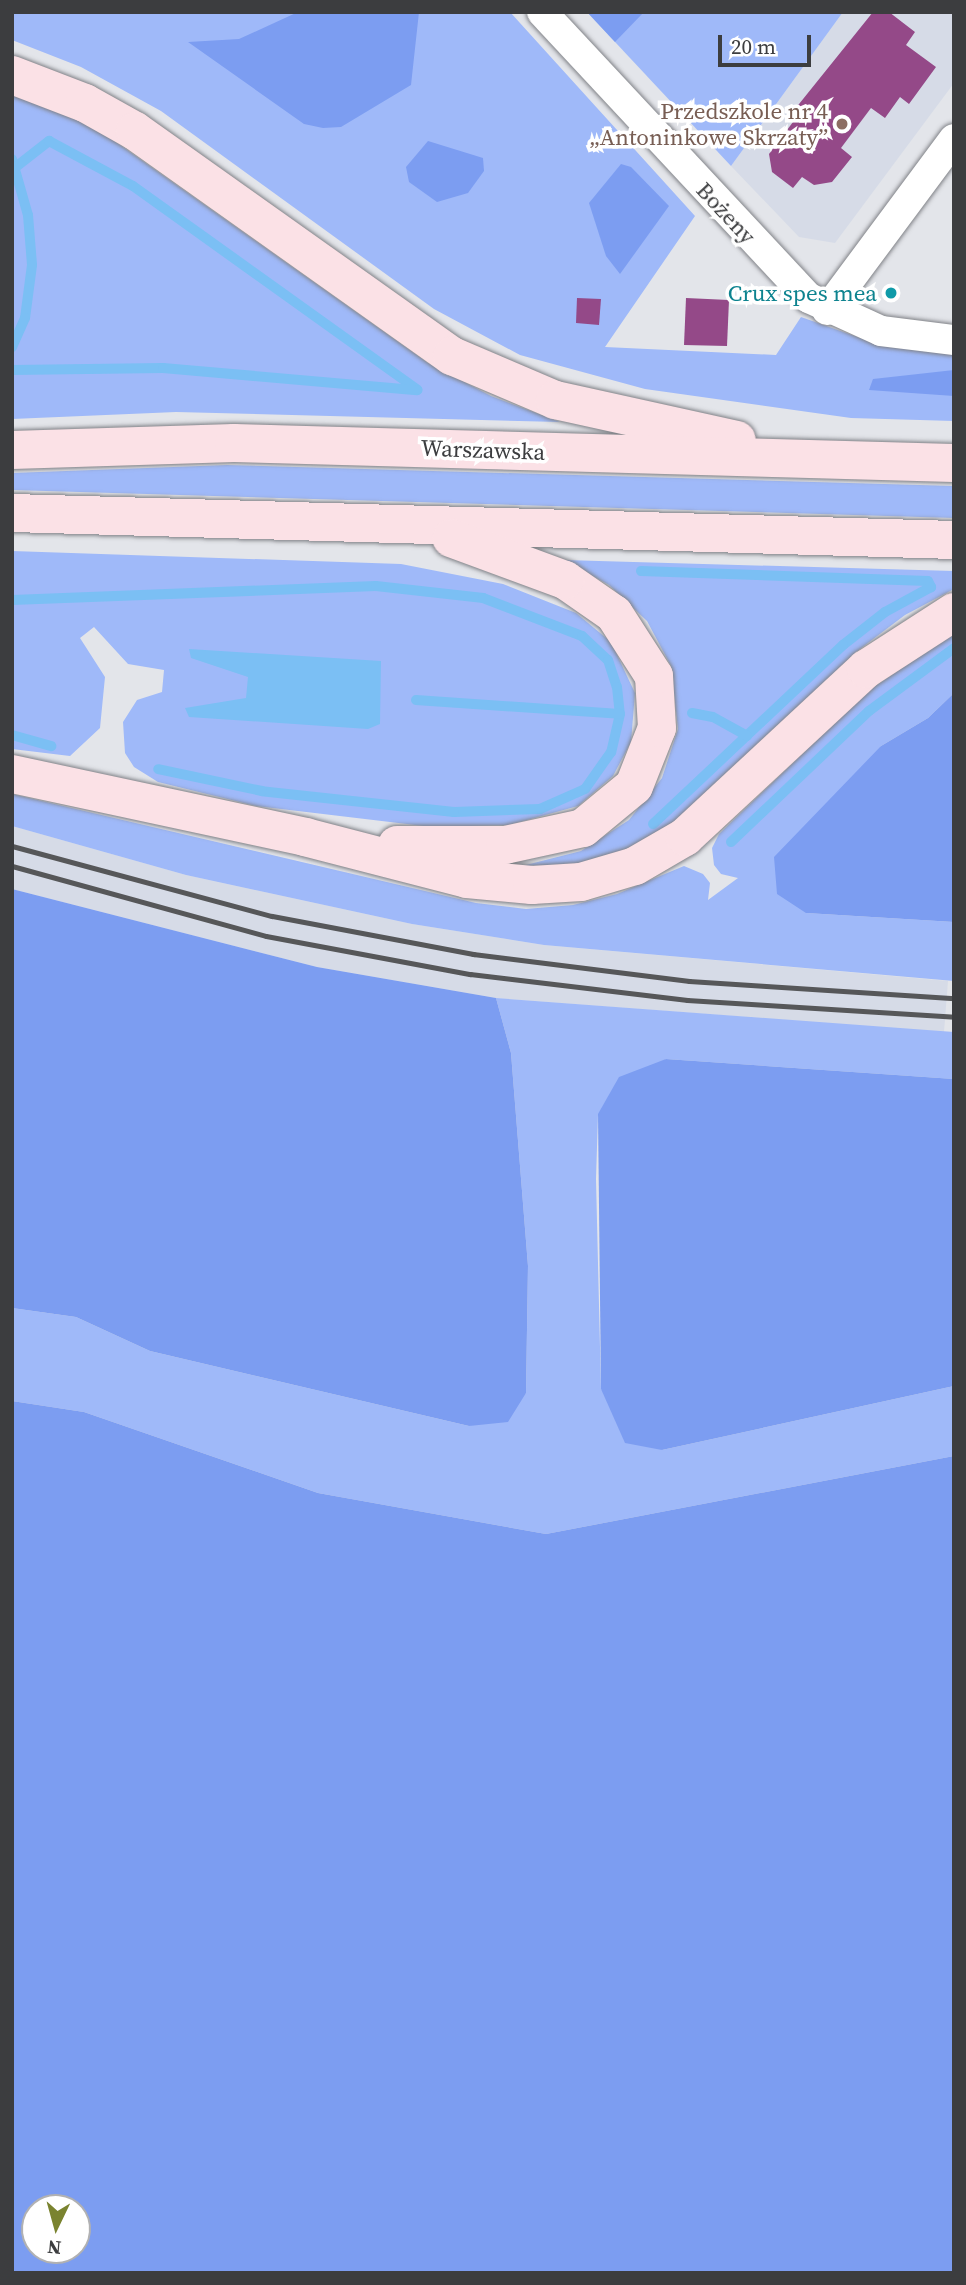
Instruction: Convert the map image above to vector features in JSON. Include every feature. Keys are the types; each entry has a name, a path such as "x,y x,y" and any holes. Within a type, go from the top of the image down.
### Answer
{"main road":[{"path":"12,75 85,103 135,131 452,356 555,400 846,460"},
{"name":"Warszawska","path":"12,450 234,443 954,463"},
{"path":"12,513 954,540"},
{"path":"305,836 469,847 550,838 583,828 612,809 634,786 654,744 659,708 654,676 633,637 602,604 565,580 508,557 377,523"},
{"path":"12,774 305,836 491,883 546,885 617,874 685,837 841,690 895,647 954,612"}],"street":[{"name":"Bożeny","path":"542,12 774,265 827,310 890,334 954,340"},
{"path":"827,310 954,139"}],"shaded area":[{"path":"12,12 510,12 695,216 605,347 776,355 801,317 883,346 954,349 954,421 851,418 645,389 520,355 434,309 161,111 81,67 12,40"},
{"path":"298,12 419,12 411,85 341,127 323,128 304,124 188,42 239,39"},
{"path":"587,12 843,12 731,166"},
{"path":"587,12 644,12 615,42"},
{"name":"Przedszkole nr 4 „Antoninkowe Skrzaty”","path":"843,12 954,12 954,83 835,243 799,237 731,166"},
{"path":"12,92 96,128 428,363 491,396 560,422 176,412 12,419"},
{"path":"428,141 483,158 484,171 468,193 437,202 409,182 406,167"},
{"path":"621,164 631,167 669,206 620,274 606,256 589,203"},
{"path":"954,370 954,396 869,390 873,379"},
{"path":"227,465 954,486 954,518 12,490 12,473"},
{"path":"12,551 401,564 503,584 576,613 611,642 635,693 631,742 613,776 578,806 509,825 432,827 256,806 158,782 134,767 125,753 123,722 137,700 162,692 164,670 128,664 94,627 80,638 105,677 100,728 70,756 12,749"},
{"path":"564,560 954,571 954,589 905,615 856,652 686,814 637,846 592,864 522,866 581,851 629,820 662,778 678,729 671,666 647,621 609,585"},
{"path":"954,632 954,693 928,718 881,746 806,913 954,922 954,981 544,945 412,924 186,875 12,826 12,794 476,903 526,909 573,905 617,894 684,866 703,874 710,883 708,900 738,878 721,874 714,865 712,848 719,834 867,692"},
{"path":"189,649 381,661 380,724 368,729 189,717 185,708 246,698 248,677 191,658"},
{"path":"954,693 954,922 806,913 777,894 774,857 881,746 928,718"},
{"path":"12,826 186,875 412,924 544,945 948,981 944,1032 496,998 317,967 12,889"},
{"path":"12,889 317,967 496,998 511,1053 528,1266 526,1393 508,1422 469,1426 150,1351 76,1317 12,1308"},
{"path":"496,998 954,1032 954,1079 666,1059 598,1115 596,1179 601,1389 662,1450 954,1386 954,1456 546,1534 318,1493 84,1412 12,1401 12,1308 76,1317 150,1351 469,1426 526,1393 528,1266 511,1053"},
{"path":"666,1059 954,1079 954,1386 662,1450 625,1443 601,1389 598,1114 619,1077"},
{"path":"12,1401 84,1412 318,1493 546,1534 954,1456 954,2273 12,2273"}],"building":[{"path":"873,12 889,12 915,32 906,45 936,67 909,104 900,97 885,118 871,108 841,148 852,157 832,182 814,185 802,177 793,188 772,172 769,154 796,118 791,114"},
{"path":"577,298 601,299 599,325 576,323"},
{"path":"686,298 729,300 727,346 684,345"}],"waterway":[{"path":"17,166 49,141 133,186 418,390"},
{"path":"12,159 28,215 32,265 25,318 12,347"},
{"path":"12,370 163,368 417,390"},
{"path":"641,571 928,581 931,587 885,612 843,645 653,824"},
{"path":"12,600 376,586 483,598 582,636 608,660 617,687 620,714 611,752 585,789 540,809 454,812 262,791 158,769"},
{"path":"731,842 869,711 954,648"},
{"path":"416,700 620,714"},
{"path":"692,713 713,717 747,736"},
{"path":"12,735 51,746"}],"railway":[{"path":"12,846 272,916 473,954 689,981 954,998"},
{"path":"12,866 266,936 470,974 687,1000 954,1017"}],"place":[{"name":"Przedszkole nr 4 „Antoninkowe Skrzaty”","path":"842,124"},
{"name":"Crux spes mea","path":"891,293"}]}
